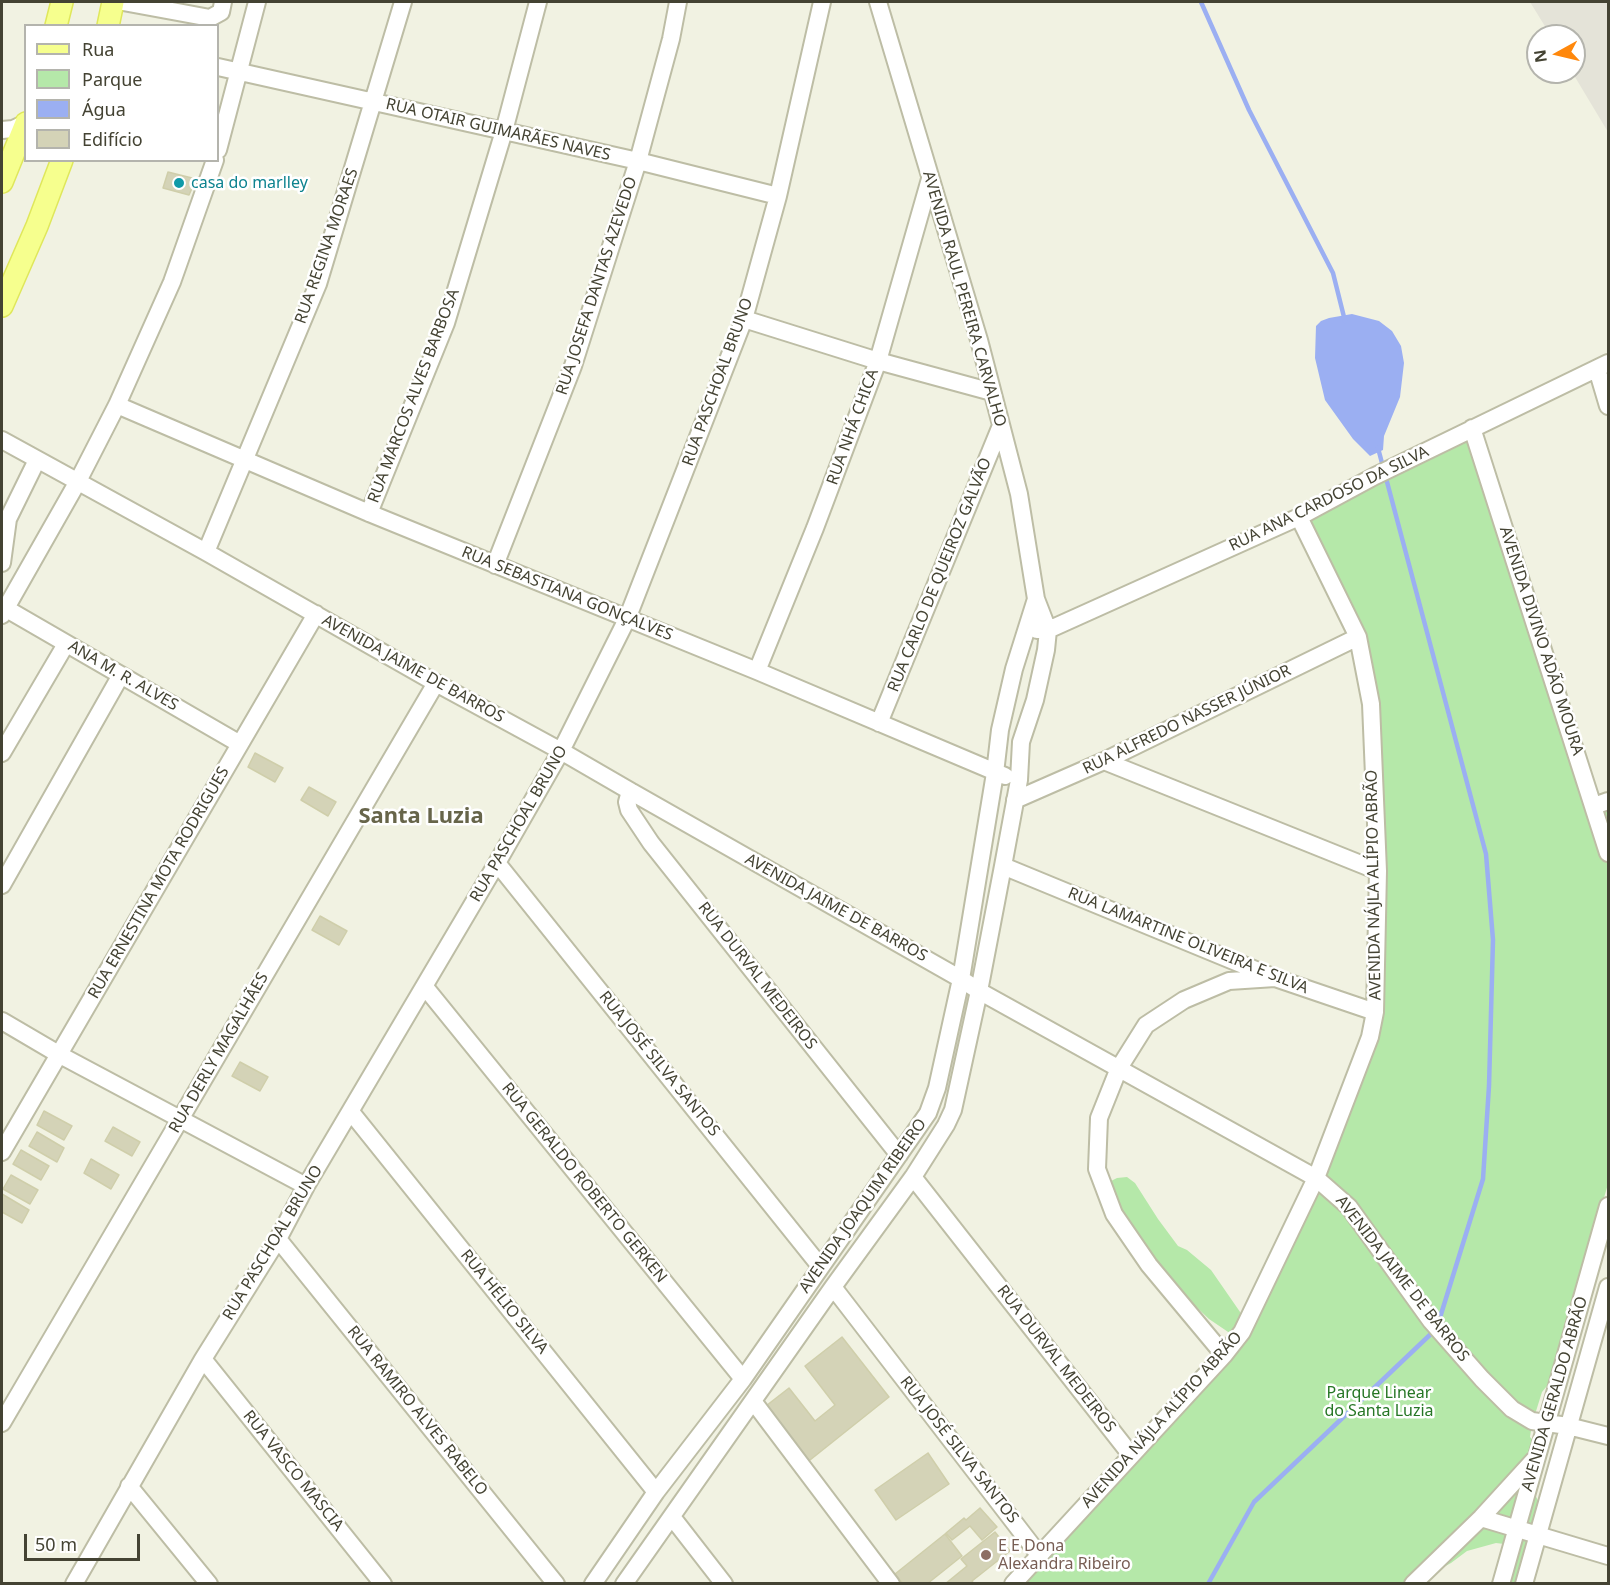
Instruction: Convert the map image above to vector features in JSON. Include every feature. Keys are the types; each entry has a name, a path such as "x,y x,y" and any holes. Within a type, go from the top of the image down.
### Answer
{"main road":[{"path":"56,24 62,2"},
{"path":"108,24 113,2"},
{"path":"2,182 24,128"},
{"path":"2,306 37,226 61,162"}],"street":[{"path":"123,2 210,22 221,12 223,2"},
{"path":"219,146 257,2"},
{"name":"RUA REGINA MORAES","path":"206,552 318,284 403,2"},
{"name":"RUA MARCOS ALVES BARBOSA","path":"369,513 446,323 504,131 538,2"},
{"name":"RUA JOSEFA DANTAS AZEVEDO","path":"495,565 573,366 639,161 671,39 678,2"},
{"name":"RUA PASCHOAL BRUNO","path":"74,1584 203,1359 278,1239 306,1186 497,863 561,750 627,619 744,320 778,196 822,2"},
{"name":"AVENIDA RAUL PEREIRA CARVALHO","path":"878,2 979,340 1019,494 1036,599 1048,630"},
{"name":"RUA OTAIR GUIMARÃES NAVES","path":"219,68 639,161 778,196"},
{"path":"2,130 13,129 24,124"},
{"path":"3,612 77,483 117,405 172,282 214,162"},
{"name":"RUA NHÁ CHICA","path":"757,671 815,528 878,361 931,178"},
{"path":"744,320 878,361 992,392"},
{"path":"1603,366 1608,406"},
{"name":"RUA ANA CARDOSO DA SILVA","path":"1048,630 1299,517 1394,466 1603,366"},
{"name":"RUA SEBASTIANA GONÇALVES","path":"117,405 369,513 757,671 995,773 1019,780"},
{"name":"RUA CARLO DE QUEIROZ GALVÃO","path":"879,723 1000,428"},
{"name":"AVENIDA DIVINO ADÃO MOURA","path":"1472,428 1601,804 1608,853"},
{"name":"AVENIDA JAIME DE BARROS","path":"2,440 206,552 436,683 561,750 961,979 979,992 1316,1178 1349,1207 1431,1321 1512,1409 1532,1421 1568,1426 1608,1436"},
{"path":"2,563 8,508 37,460"},
{"name":"AVENIDA NÁJLA ALÍPIO ABRÃO","path":"1013,1584 1224,1355 1242,1332 1316,1178 1370,1037 1375,1012 1378,870 1371,704 1358,637 1299,517"},
{"name":"AVENIDA RAUL PEREIRA CARVALHO","path":"1027,630 1036,599"},
{"name":"ANA M. R. ALVES","path":"3,612 122,675 240,744"},
{"name":"RUA ERNESTINA MOTA RODRIGUES","path":"2,1152 316,614"},
{"path":"1027,630 1048,630"},
{"name":"AVENIDA JOAQUIM RIBEIRO","path":"593,1584 656,1492 743,1379 928,1113 937,1088 961,979 1000,730 1014,669 1027,630"},
{"name":"AVENIDA JOAQUIM RIBEIRO","path":"624,1584 913,1177 953,1110 979,992 1019,780 1021,742 1037,691 1048,630"},
{"name":"RUA ALFREDO NASSER JÚNIOR","path":"1015,800 1104,761 1358,637"},
{"path":"2,753 66,644"},
{"path":"2,885 122,675"},
{"name":"RUA DERLY MAGALHÃES","path":"2,1423 436,683"},
{"path":"1104,761 1378,870"},
{"name":"RUA DURVAL MEDEIROS","path":"630,791 627,802 629,810 651,843 899,1155"},
{"name":"RUA JOSÉ SILVA SANTOS","path":"497,863 820,1266"},
{"name":"RUA LAMARTINE OLIVEIRA E SILVA","path":"1003,866 1275,978 1375,1012"},
{"path":"1224,1355 1149,1265 1113,1214 1096,1168 1099,1118 1119,1068 1146,1026 1184,1000 1229,981 1275,978"},
{"name":"RUA GERALDO ROBERTO GERKEN","path":"425,987 743,1379"},
{"path":"2,1021 306,1186"},
{"name":"RUA HÉLIO SILVA","path":"351,1112 656,1492"},
{"name":"RUA DURVAL MEDEIROS","path":"913,1177 1131,1455"},
{"name":"AVENIDA GERALDO ABRÃO","path":"1501,1584 1608,1206"},
{"name":"RUA RAMIRO ALVES RABELO","path":"278,1239 556,1584"},
{"name":"RUA JOSÉ SILVA SANTOS","path":"833,1287 1040,1556"},
{"name":"AVENIDA GERALDO ABRÃO","path":"1524,1584 1607,1296"},
{"name":"RUA VASCO MASCIA","path":"203,1359 383,1584"},
{"path":"753,1401 891,1584"},
{"path":"1413,1584 1481,1518 1537,1458"},
{"path":"129,1486 208,1584"},
{"path":"672,1516 724,1584"},
{"path":"1481,1518 1608,1556"}],"shaded area":[{"path":"1530,2 1608,2 1608,132 1579,84 1586,84 1586,24 1544,24"}],"green space":[{"name":"Parque Linear do Santa Luzia","path":"1472,428 1597,798 1608,794 1608,1184 1559,1352 1547,1386 1542,1392 1532,1424 1530,1437 1538,1446 1532,1488 1540,1505 1533,1583 1499,1583 1504,1544 1496,1543 1467,1551 1451,1563 1414,1583 1013,1584 1237,1338 1209,1319 1172,1284 1130,1233 1109,1182 1127,1177 1135,1183 1178,1246 1187,1250 1211,1270 1247,1322 1370,1037 1378,871 1358,637 1299,517"}],"water":[{"path":"1352,314 1379,321 1392,331 1401,346 1404,363 1400,397 1384,436 1383,450 1370,456 1353,439 1325,400 1315,358 1316,326 1329,318"}],"building":[{"name":"casa do marlley","path":"168,172 196,179 189,195 163,188"},
{"path":"255,753 283,768 275,782 248,767"},
{"path":"309,787 336,802 328,816 301,800"},
{"path":"320,916 347,931 339,945 312,930"},
{"path":"240,1062 268,1077 260,1091 232,1076"},
{"path":"44,1111 72,1126 64,1140 37,1125"},
{"path":"113,1127 140,1142 132,1156 105,1141"},
{"path":"37,1132 64,1148 57,1162 29,1146"},
{"path":"21,1150 49,1166 41,1180 13,1164"},
{"path":"91,1159 119,1175 111,1189 84,1173"},
{"path":"11,1175 38,1190 30,1204 3,1189"},
{"path":"2,1194 29,1210 22,1223 2,1212"},
{"path":"842,1337 889,1397 805,1464 762,1409 789,1388 815,1421 835,1405 805,1366"},
{"path":"928,1453 949,1484 896,1520 875,1490"},
{"name":"E E Dona Alexandra Ribeiro","path":"980,1508 997,1527 982,1540 970,1526 952,1540 946,1533"},
{"name":"E E Dona Alexandra Ribeiro","path":"995,1532 1010,1551 972,1581 974,1584 945,1584 967,1566 961,1559"},
{"path":"945,1534 962,1556 927,1584 903,1584 895,1574"}],"waterway":[{"path":"1201,2 1249,110 1333,273 1345,321"},
{"path":"1378,448 1486,854 1493,940 1489,1086 1483,1179 1438,1324"},
{"path":"1208,1584 1254,1502 1434,1331"}],"place":[{"name":"casa do marlley","path":"179,183"},
{"name":"E E Dona Alexandra Ribeiro","path":"986,1555"}],"district":[{"name":"Santa Luzia","path":"421,817"}]}
